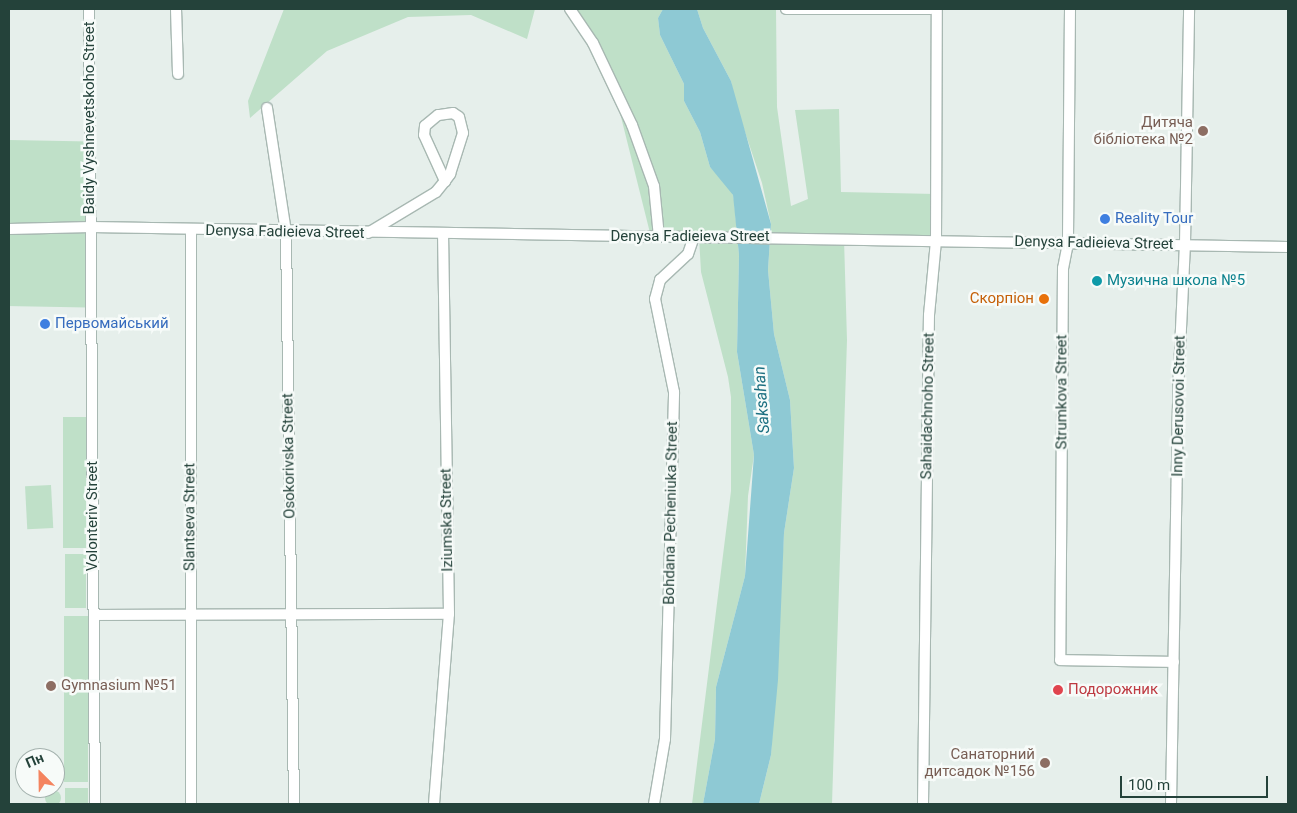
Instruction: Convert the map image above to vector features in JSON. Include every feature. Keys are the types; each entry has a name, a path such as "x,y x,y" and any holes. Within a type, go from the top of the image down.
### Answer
{"street":[{"name":"Baidy Vyshnevetskoho Street","path":"89,9 91,227"},
{"path":"176,9 178,74"},
{"path":"570,9 593,43 632,125 654,186 659,238"},
{"path":"786,9 931,9"},
{"name":"Sahaidachnoho Street","path":"923,804 929,315 936,241 937,9"},
{"name":"Strumkova Street","path":"1070,9 1068,243 1063,268 1060,660 1174,662"},
{"name":"Inny Derusovoi Street","path":"1172,804 1178,392 1185,244 1189,9"},
{"name":"Osokorivska Street","path":"267,108 286,232 294,804"},
{"path":"367,233 436,192 445,181 458,153 463,133 458,117 453,113 438,115 425,126 424,135 445,181"},
{"name":"Denysa Fadieieva Street","path":"9,228 91,227 443,235 794,238 1288,247"},
{"name":"Volonteriv Street","path":"91,227 95,804"},
{"name":"Slantseva Street","path":"191,230 189,615 191,804"},
{"name":"Iziumska Street","path":"434,804 449,614 443,235"},
{"name":"Bohdana Pecheniuka Street","path":"654,804 665,739 674,392 655,299 660,280 688,254 697,237"},
{"path":"94,615 449,614"}],"green space":[{"path":"284,9 535,9 527,39 471,15 408,17 327,51 250,118 248,101"},
{"path":"577,9 663,9 658,18 660,35 684,84 684,101 700,132 710,167 732,191 734,200 739,255 737,352 754,455 748,496 745,576 716,687 715,739 703,804 692,804 731,491 731,397 728,377 701,272 699,237 651,237 607,61"},
{"path":"697,9 776,9 777,107 791,206 808,199 795,110 839,109 841,192 936,194 936,241 844,239 847,340 832,804 759,804 771,755 784,533 794,468 790,400 774,334 768,270 771,224 762,183 735,102 731,81 703,28"},
{"path":"9,140 90,141 87,307 9,306"},
{"path":"63,417 86,417 86,548 63,548"},
{"path":"51,485 53,528 27,529 25,486"},
{"path":"65,554 86,554 86,608 65,608"},
{"path":"64,616 88,616 88,782 65,782"},
{"path":"65,788 88,788 88,804 65,804"},
{"path":"45,798 61,798 59,804 53,806 47,804"}],"water":[{"name":"Saksahan","path":"663,9 697,9 703,28 731,81 771,224 768,270 774,334 790,400 794,468 784,533 778,680 771,755 759,804 703,804 715,739 716,687 745,576 754,455 737,352 739,255 733,195 710,167 700,132 684,101 684,84 660,35 658,18"}],"place":[{"name":"Дитяча бібліотека №2","path":"1203,131"},
{"name":"Reality Tour","path":"1105,219"},
{"name":"Музична школа №5","path":"1097,281"},
{"name":"Скорпіон","path":"1044,299"},
{"name":"Первомайський","path":"45,324"},
{"name":"Gymnasium №51","path":"51,686"},
{"name":"Подорожник","path":"1058,690"},
{"name":"Санаторний дитсадок №156","path":"1045,763"}]}
